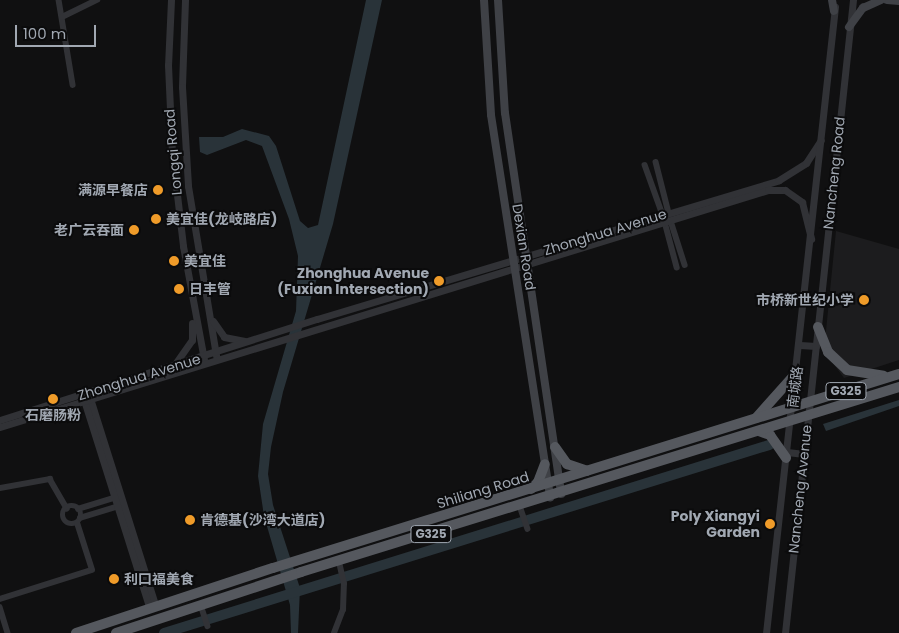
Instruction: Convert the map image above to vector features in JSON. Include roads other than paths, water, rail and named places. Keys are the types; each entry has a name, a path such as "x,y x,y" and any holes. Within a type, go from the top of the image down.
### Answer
{"highway":[{"path":"818,327 828,352 846,370 864,375 896,375"},
{"path":"753,420 776,399 797,372"},
{"name":"Shiliang Road","path":"76,633 273,568 547,485 896,375"},
{"name":"Shiliang Road","path":"116,633 202,608 301,572 339,564 521,509 550,497 899,387"},
{"path":"759,432 770,435 786,455"},
{"path":"555,447 567,464 590,471"},
{"path":"530,490 538,482 545,464"}],"main road":[{"name":"Dexian Road","path":"484,0 488,96 550,497"},
{"name":"Dexian Road","path":"498,0 502,95 561,494"},
{"path":"832,0 834,11"},
{"path":"849,27 863,8 881,0"},
{"path":"887,0 899,1"}],"street":[{"path":"59,0 74,85"},
{"path":"62,17 97,0"},
{"name":"Longqi Road","path":"171,0 170,123 190,288 204,360"},
{"name":"Longqi Road","path":"185,0 184,130 190,203 216,356"},
{"name":"Nancheng Road","path":"821,140 836,0"},
{"name":"Nancheng Road","path":"816,346 853,0"},
{"name":"Zhonghua Avenue","path":"216,356 274,343 528,265 667,218 767,187 806,163 821,140"},
{"name":"南城路","path":"766,633 793,408 821,140"},
{"path":"656,162 677,267"},
{"path":"645,165 685,264"},
{"name":"Zhonghua Avenue","path":"767,187 785,190 802,202 811,239"},
{"name":"Zhonghua Avenue","path":"0,420 204,360 251,341 317,319 550,249 667,218"},
{"path":"550,249 552,257"},
{"path":"173,366 186,352 193,334 190,288"},
{"path":"203,288 220,334 230,340 251,341"},
{"path":"800,344 816,346"},
{"name":"Nancheng Avenue","path":"785,633 816,346"},
{"name":"Zhonghua Avenue","path":"0,427 173,366 204,360"},
{"path":"86,396 114,498 153,608"},
{"path":"86,396 153,608"},
{"path":"786,455 804,454"},
{"path":"0,488 50,479 67,508 64,519 68,524 117,507"},
{"path":"67,508 78,509 114,498"},
{"path":"0,599 92,570 78,520 78,509"},
{"path":"521,509 528,529"},
{"path":"334,633 342,610 344,584 339,564"},
{"path":"0,608 8,633"},
{"path":"202,608 208,626"}],"waterway":[{"path":"164,633 769,445"}],"place":[{"name":"满源早餐店","path":"158,190"},
{"name":"美宜佳(龙岐路店)","path":"156,219"},
{"name":"老广云吞面","path":"134,230"},
{"name":"美宜佳","path":"174,261"},
{"name":"Zhonghua Avenue (Fuxian Intersection)","path":"439,281"},
{"name":"日丰管","path":"179,289"},
{"name":"市桥新世纪小学","path":"864,300"},
{"name":"石磨肠粉","path":"53,399"},
{"name":"肯德基(沙湾大道店)","path":"190,520"},
{"name":"Poly Xiangyi Garden","path":"770,524"},
{"name":"利口福美食","path":"114,579"}]}
